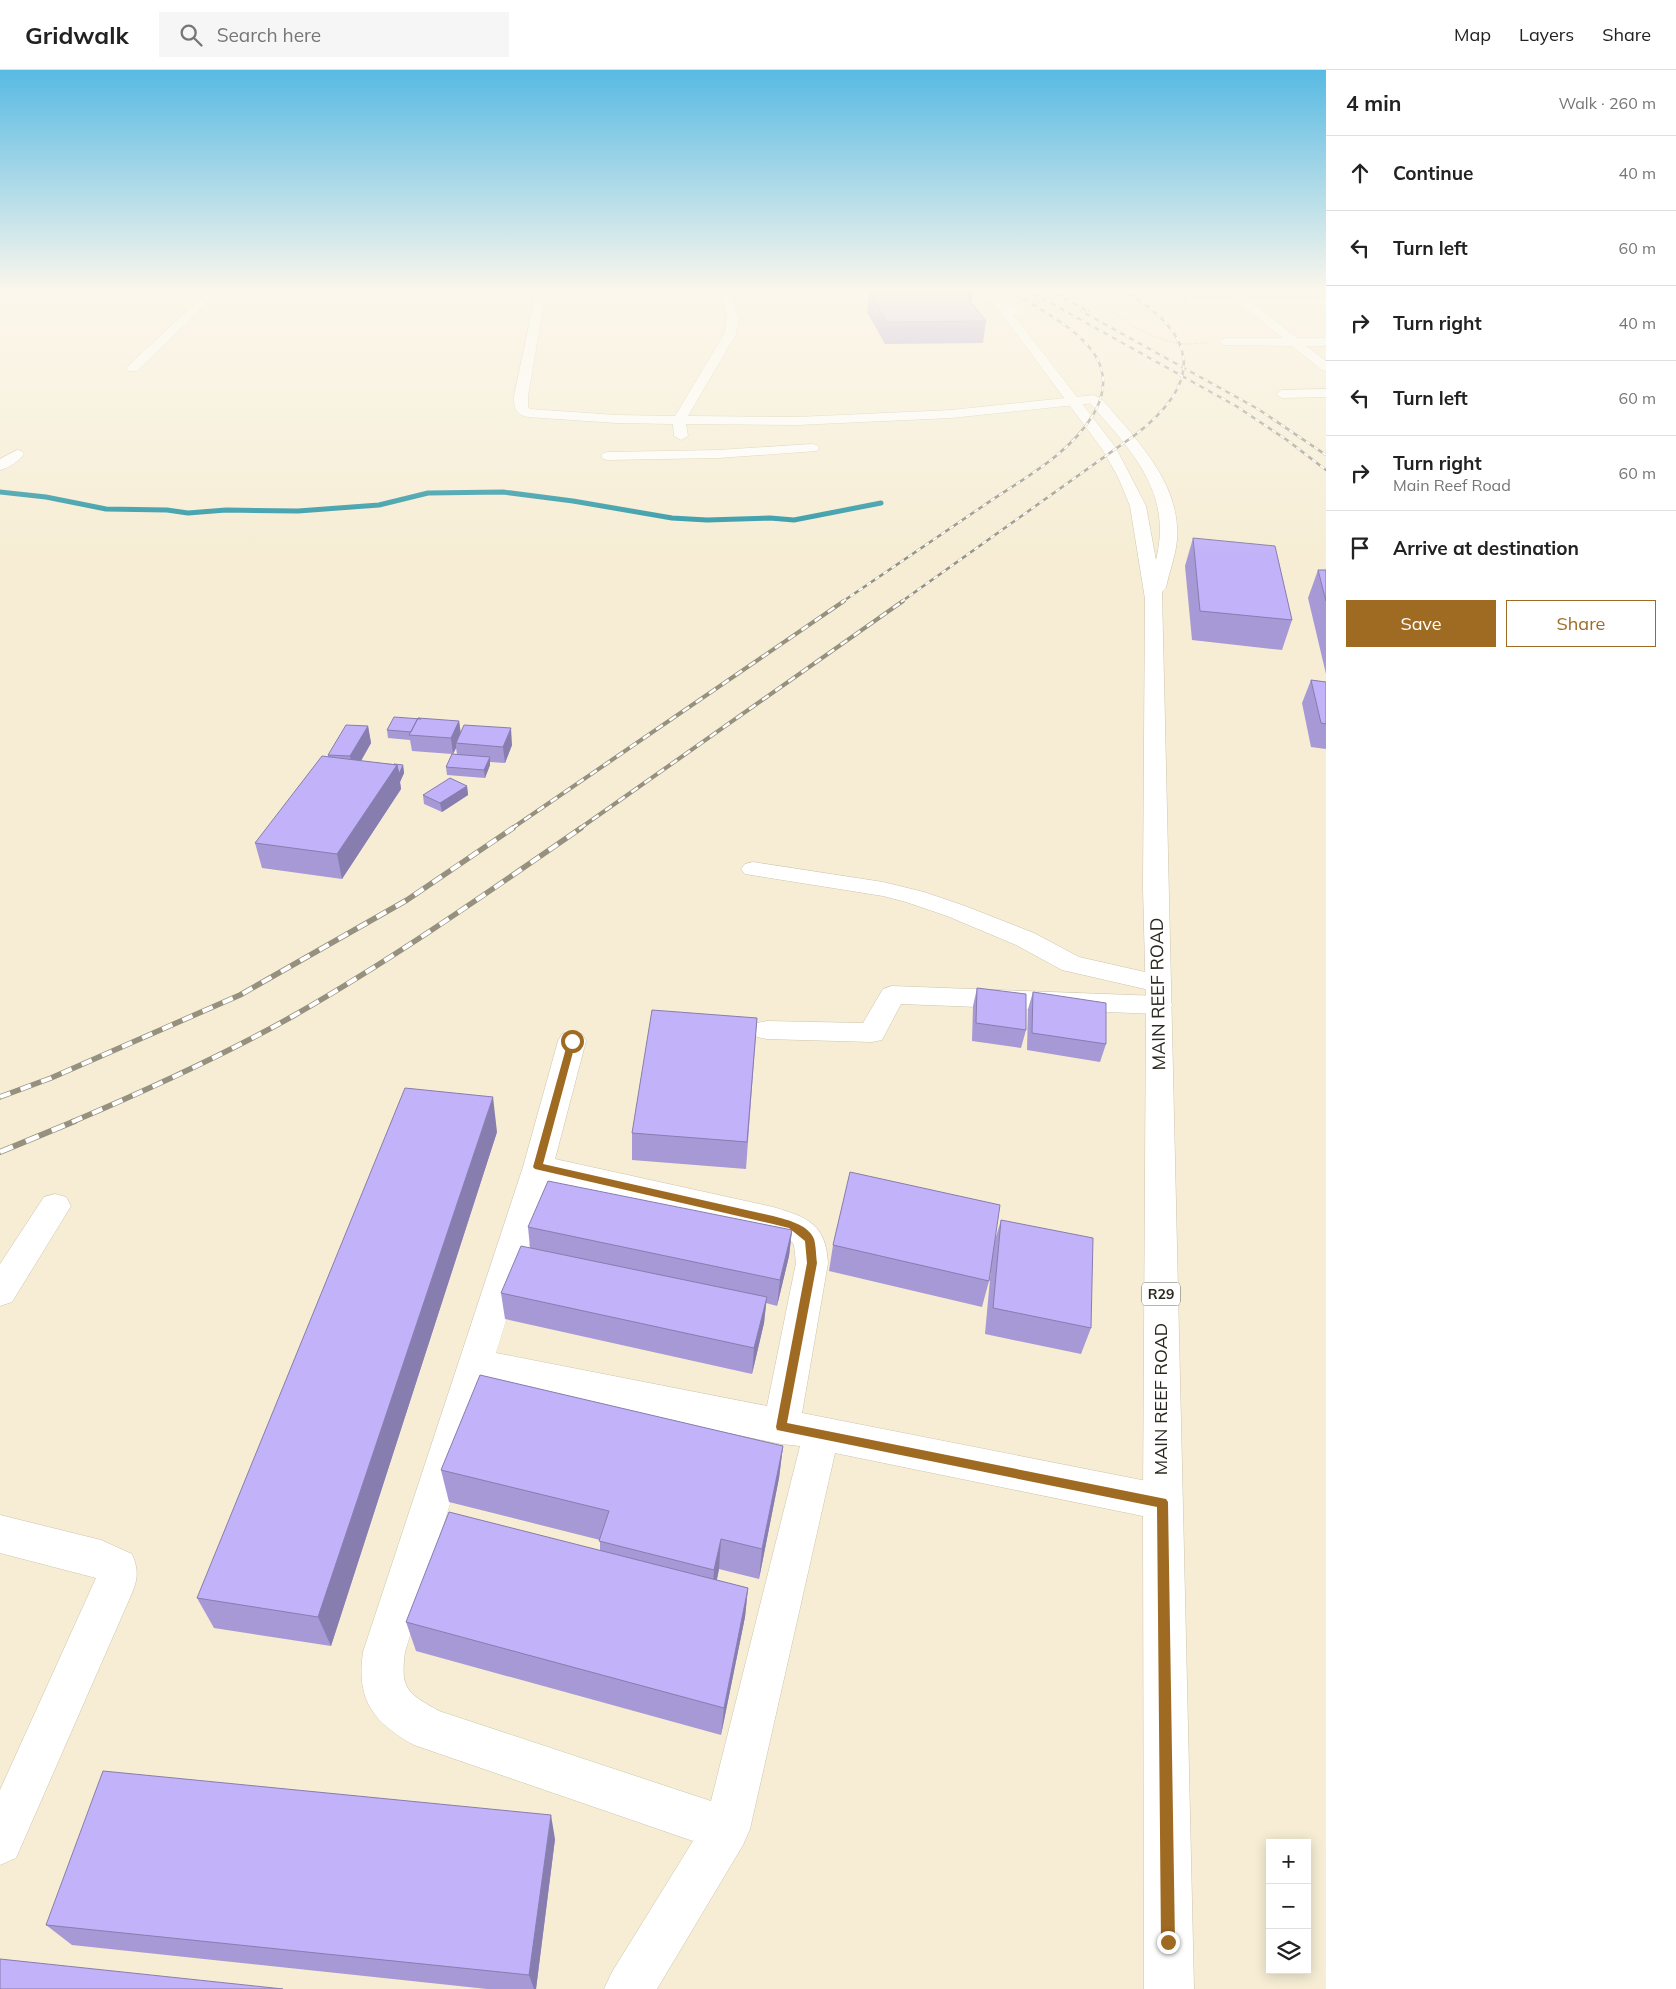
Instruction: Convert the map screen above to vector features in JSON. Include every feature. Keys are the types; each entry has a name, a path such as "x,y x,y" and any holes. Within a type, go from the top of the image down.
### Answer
{"street":[{"path":"524,381 521,407 523,411 575,417 804,421 959,413 1094,399"},
{"path":"682,454 680,420 703,381"},
{"name":"MAIN REEF ROAD","path":"1058,381 1109,448 1138,506 1154,599 1155,887 1158,994 1162,1502 1169,1989"},
{"name":"MAIN REEF ROAD","path":"1083,385 1140,453 1153,472 1161,489 1169,538 1154,599"},
{"path":"1282,394 1326,393"},
{"path":"1096,431 1119,429"},
{"path":"608,456 812,448"},
{"path":"0,466 17,454"},
{"path":"753,869 883,889 915,897 956,911 1025,939 1071,964 1158,994"},
{"path":"767,1030 872,1033 892,994 1158,994"},
{"path":"572,1041 538,1167 384,1652 381,1679 387,1697 403,1715 429,1730 727,1829"},
{"path":"538,1167 773,1220 792,1225 803,1232 809,1240 812,1263 781,1427"},
{"path":"0,1292 55,1206"},
{"path":"475,1364 781,1427 1162,1502"},
{"path":"628,1989 727,1829 821,1435"},
{"path":"0,1534 101,1559 118,1568 115,1586 0,1842"}],"building":[{"path":"1193,538 1275,546 1292,620 1200,611"},
{"path":"1318,570 1326,570 1326,601"},
{"path":"1311,680 1326,682 1326,724 1321,723"},
{"path":"394,717 418,719 411,732 387,730"},
{"path":"418,718 459,721 451,738 409,735"},
{"path":"346,725 368,726 350,756 328,755"},
{"path":"464,725 511,728 503,747 456,743"},
{"path":"452,754 490,757 484,770 446,767"},
{"path":"322,756 397,765 337,854 255,843"},
{"path":"394,764 403,765 399,774 397,765"},
{"path":"450,778 467,786 440,803 423,795"},
{"path":"977,988 1026,994 1026,1030 976,1023"},
{"path":"1033,992 1106,1003 1106,1044 1032,1033"},
{"path":"652,1010 757,1018 747,1142 632,1133"},
{"path":"405,1088 493,1097 318,1617 197,1598"},
{"path":"850,1172 1000,1205 989,1281 833,1245"},
{"path":"548,1181 792,1230 780,1280 528,1227"},
{"path":"1001,1220 1093,1238 1091,1328 993,1308"},
{"path":"521,1246 767,1297 754,1348 501,1293"},
{"path":"480,1375 783,1446 762,1549 721,1539 714,1570 599,1541 609,1511 441,1470"},
{"path":"449,1512 748,1588 724,1708 406,1622"},
{"path":"103,1771 551,1815 529,1975 46,1925"},
{"path":"0,1959 283,1989 0,1989"}],"waterway":[{"path":"0,492 46,497 106,509 167,510 188,513 226,510 298,511 379,505 428,493 503,492 573,501 672,518 707,520 770,518 794,520 881,503"}],"railway":[{"path":"842,602 1058,455 1083,429 1093,415 1101,398 1103,381"},
{"path":"901,602 1135,435 1158,415 1173,396 1180,381"},
{"path":"1190,381 1236,406 1287,440 1326,470"},
{"path":"1207,381 1258,409 1326,455"},
{"path":"511,829 844,601"},
{"path":"579,829 903,601"},
{"path":"0,1097 51,1078 240,995 407,900 513,828"},
{"path":"72,1122 184,1072 293,1016 403,949 581,828"},
{"path":"0,1152 75,1121"}],"route":[{"path":"572,1041 538,1167 792,1225 803,1232 809,1240 812,1250 812,1263 781,1427 1162,1502 1168,1942"}]}
